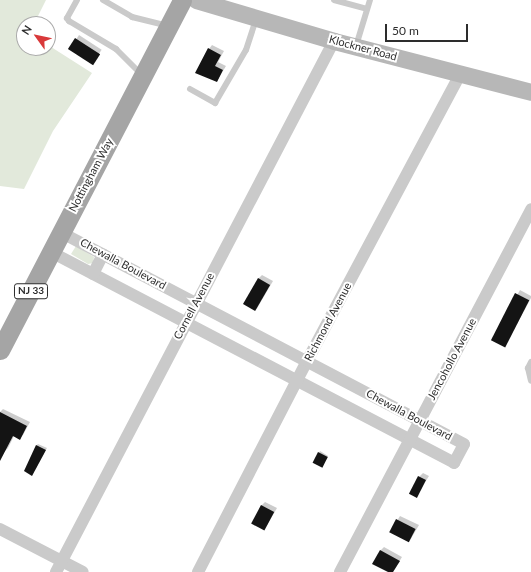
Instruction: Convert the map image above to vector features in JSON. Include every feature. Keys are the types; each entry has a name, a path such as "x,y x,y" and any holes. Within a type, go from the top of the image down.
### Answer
{"main road":[{"name":"Nottingham Way","path":"0,350 182,0"},
{"name":"Klockner Road","path":"196,0 334,41 531,92"}],"street":[{"name":"Cornell Avenue","path":"56,572 196,302 334,41"},
{"name":"Richmond Avenue","path":"198,572 307,361 460,74"},
{"name":"Jencohollo Avenue","path":"340,572 531,209"},
{"name":"Chewalla Boulevard","path":"51,252 454,462 464,444 61,232"},
{"path":"93,274 103,254"},
{"path":"0,529 83,572"}],"lane":[{"path":"77,0 67,18 69,21 116,49 131,62 143,76"},
{"path":"103,0 132,17 168,26"},
{"path":"334,0 354,3 367,9"},
{"path":"356,46 370,0"},
{"path":"190,89 215,103 246,50 257,18"},
{"path":"531,362 528,368 531,381"}],"shaded area":[{"path":"0,0 46,0 38,16 16,16 16,56 56,56 56,50 92,73 53,131 24,189 0,186"},
{"path":"76,246 94,257 93,263 88,264 71,254"}],"building":[{"path":"75,38 100,54 93,65 68,49"},
{"path":"208,48 221,55 215,66 223,70 217,82 195,73"},
{"path":"258,278 270,285 255,311 243,304"},
{"path":"515,293 529,300 505,347 491,340"},
{"path":"0,412 27,426 20,440 13,436 0,461"},
{"path":"36,445 46,450 32,476 24,471"},
{"path":"318,452 328,457 322,468 313,463"},
{"path":"418,476 426,480 417,498 409,494"},
{"path":"261,505 274,512 264,531 251,524"},
{"path":"396,519 416,529 409,542 389,532"},
{"path":"380,550 400,561 393,572 388,572 372,564"}]}
